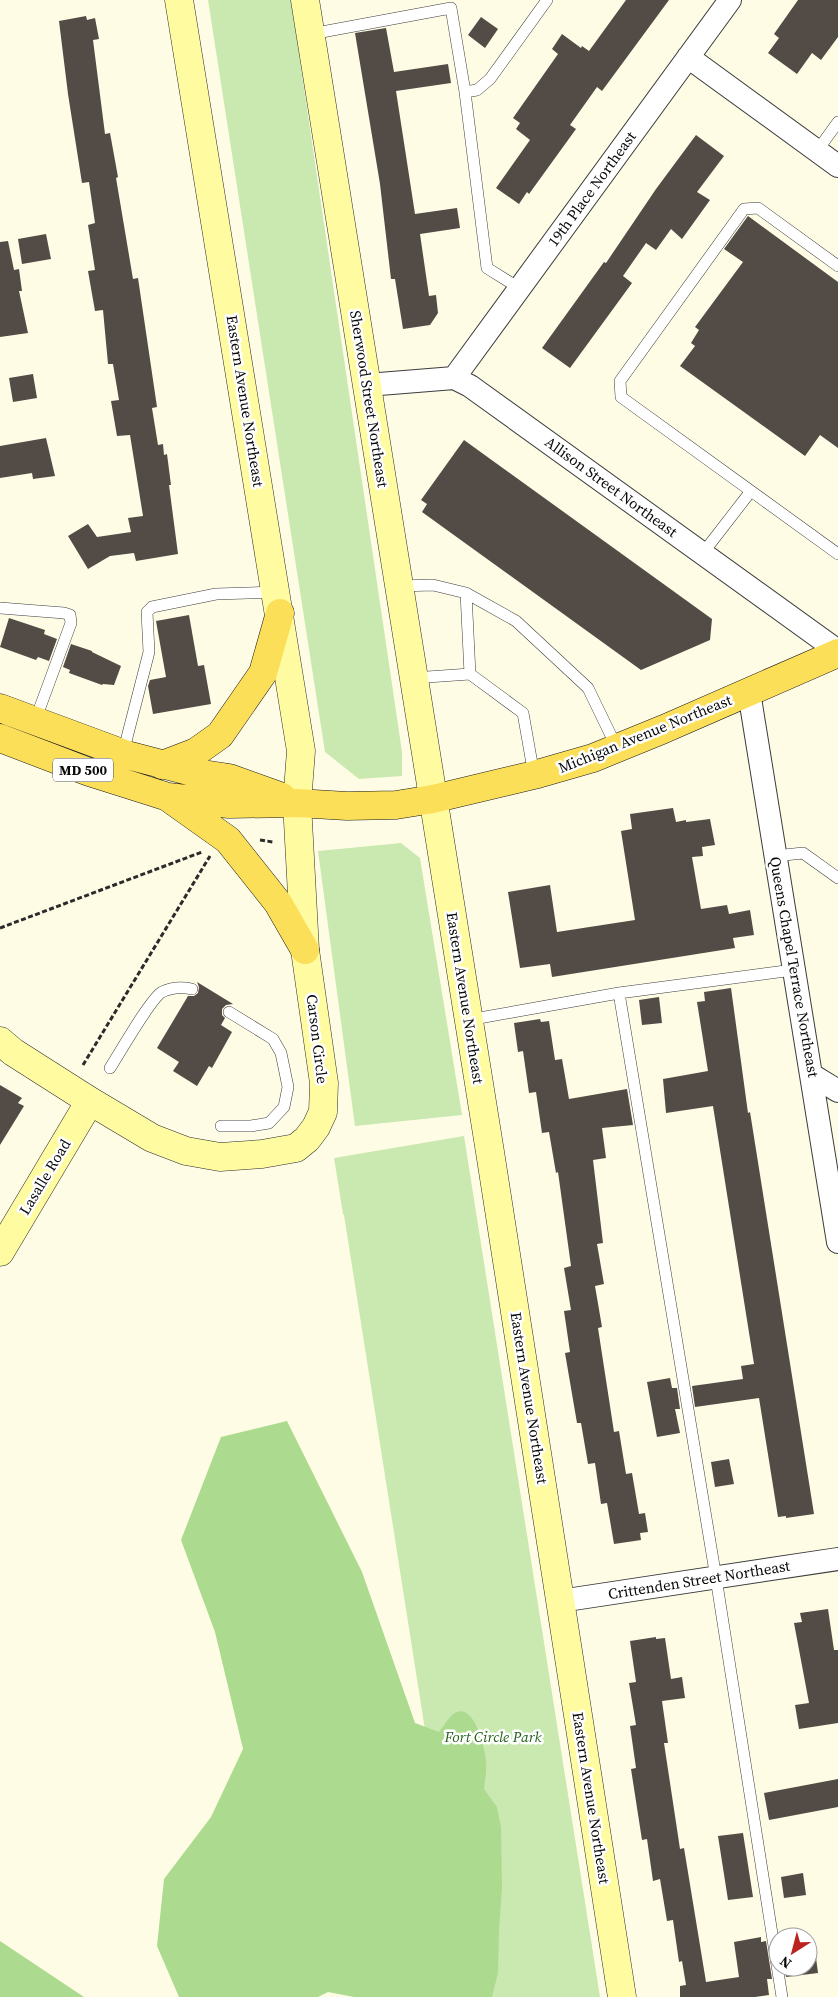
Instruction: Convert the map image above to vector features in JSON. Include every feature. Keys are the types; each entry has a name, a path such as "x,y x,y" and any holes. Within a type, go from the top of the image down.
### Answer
{"main road":[{"path":"162,765 196,752 220,735 263,673 278,602"},
{"name":"Michigan Avenue Northeast","path":"297,803 347,806 385,805 433,799 534,775 593,758 838,652"},
{"name":"MD 500","path":"0,708 123,754 162,765 229,778 297,803"},
{"name":"MD 500","path":"0,738 88,772 168,797 229,804 297,803"},
{"path":"168,797 228,840 278,903 305,950"}],"street":[{"name":"Eastern Avenue Northeast","path":"179,0 302,751 297,803"},
{"name":"Sherwood Street Northeast","path":"305,0 433,799"},
{"name":"19th Place Northeast","path":"454,378 730,0"},
{"path":"688,57 838,166"},
{"path":"367,385 454,378"},
{"name":"Allison Street Northeast","path":"454,378 478,391 838,652"},
{"name":"Queens Chapel Terrace Northeast","path":"749,692 838,1242"},
{"name":"Eastern Avenue Northeast","path":"433,799 622,1997"},
{"name":"Carson Circle","path":"0,1041 13,1052 152,1138 186,1150 220,1157 262,1154 296,1148 316,1127 323,1112 324,1083 305,950 297,803"},
{"path":"812,1074 838,1091"},
{"name":"Lasalle Road","path":"0,1252 90,1101"},
{"name":"Crittenden Street Northeast","path":"560,1601 838,1559"}],"lane":[{"path":"464,92 477,90 490,79 548,0"},
{"path":"310,34 451,8 464,92 486,268 519,288"},
{"path":"817,150 838,122"},
{"path":"838,266 758,208 744,209 620,381 621,397 838,554"},
{"path":"703,554 750,491"},
{"path":"399,586 433,585 466,593 516,621 588,688 617,748"},
{"path":"466,593 470,674"},
{"path":"123,754 149,652 147,612 152,607 216,594 278,602"},
{"path":"0,608 70,615 71,623 35,722"},
{"path":"413,678 470,674 523,713 534,775"},
{"path":"775,856 803,853 838,878"},
{"path":"468,1020 619,993 793,970"},
{"path":"110,1068 147,1010 161,992 182,987 192,989"},
{"path":"619,993 716,1578 782,1997"},
{"path":"221,1126 251,1126 269,1122 284,1107 288,1087 281,1053 273,1039 229,1012"}],"path":[{"path":"0,928 207,850"},
{"path":"83,1064 210,856"}],"green space":[{"path":"208,0 291,0 402,752 402,776 359,779 325,752"},
{"path":"401,843 420,858 462,1115 355,1126 318,851"},
{"name":"Fort Circle Park","path":"464,1136 600,1997 467,1997 334,1158"},
{"path":"287,1421 362,1572 415,1723 439,1732 452,1715 457,1712 463,1712 469,1715 478,1729 486,1764 484,1789 497,1807 501,1827 502,1888 498,1973 492,1997 354,1997 328,1992 318,1997 179,1997 157,1946 164,1879 211,1817 243,1749 215,1632 181,1540 221,1437"},
{"path":"0,1941 84,1997 0,1997"}],"building":[{"path":"626,0 669,0 602,91 597,87 570,125 576,129 529,194 527,192 519,204 496,188 530,140 516,129 520,123 513,118 558,54 552,49 562,34 581,48 582,46 589,51"},
{"path":"798,0 838,0 838,37 821,60 812,53 797,74 768,53 779,38 774,34"},
{"path":"86,16 87,20 95,18 99,39 93,40 105,134 110,133 133,279 138,278 157,407 152,408 158,445 163,444 164,455 167,454 178,554 136,561 134,553 110,556 88,569 68,536 88,524 97,537 131,532 128,518 143,516 130,435 117,436 111,401 119,400 113,364 108,364 103,310 95,311 88,271 95,270 88,225 95,223 89,182 82,183 59,21"},
{"path":"481,17 498,29 485,48 468,35"},
{"path":"386,28 394,72 448,64 451,83 396,91 415,214 457,208 460,228 420,234 429,296 436,295 438,313 430,325 403,329 395,279 391,279 380,184 355,33"},
{"path":"696,135 724,156 697,192 710,200 682,239 671,229 656,250 646,243 623,276 632,283 570,368 542,348 604,262 606,263 656,189"},
{"path":"748,216 838,282 838,448 820,435 805,456 680,366 695,346 691,343 699,330 695,327 743,262 724,249"},
{"path":"46,234 51,259 22,264 18,239"},
{"path":"8,241 14,270 19,269 22,291 19,291 28,333 0,337 0,242"},
{"path":"33,374 37,398 13,402 9,378"},
{"path":"46,438 55,476 33,479 32,473 0,478 0,446"},
{"path":"464,440 712,619 710,640 641,670 422,512 427,504 421,500"},
{"path":"189,615 198,666 204,665 211,704 153,714 148,686 150,680 166,677 156,621"},
{"path":"9,618 45,630 44,634 57,639 49,661 38,657 36,660 0,647"},
{"path":"71,644 92,651 121,666 114,685 102,685 69,673 70,670 63,667"},
{"path":"673,808 676,822 710,819 715,845 702,847 703,856 692,857 701,909 727,905 729,914 750,910 754,935 733,938 735,948 552,977 550,964 520,968 508,892 550,885 557,932 635,920 621,831 632,829 630,814"},
{"path":"197,982 233,1004 226,1005 222,1009 222,1015 225,1018 221,1025 232,1032 212,1068 209,1066 197,1086 173,1071 179,1062 157,1048 188,996 194,996 198,993 199,987"},
{"path":"731,988 748,1113 750,1112 814,1514 786,1518 786,1516 778,1517 759,1398 695,1407 692,1386 743,1379 741,1366 754,1364 713,1106 666,1113 663,1079 708,1071 697,1002 705,1001 704,992"},
{"path":"659,997 662,1023 642,1025 639,1000"},
{"path":"540,1019 541,1022 549,1021 555,1060 562,1059 569,1099 627,1089 633,1125 602,1128 606,1158 593,1160 603,1243 597,1244 604,1284 595,1286 602,1327 598,1328 614,1432 619,1431 626,1474 632,1473 639,1514 645,1513 648,1532 640,1533 641,1540 614,1544 607,1503 601,1504 595,1463 588,1464 581,1423 577,1423 565,1353 570,1352 564,1311 571,1310 564,1268 571,1266 558,1172 556,1173 549,1132 542,1133 536,1092 529,1093 523,1051 518,1052 514,1023"},
{"path":"0,1085 22,1098 18,1103 24,1106 0,1145"},
{"path":"670,1378 672,1388 677,1388 680,1409 675,1409 680,1433 657,1437 647,1382"},
{"path":"729,1459 734,1484 715,1487 711,1462"},
{"path":"828,1609 834,1650 838,1650 838,1723 799,1729 795,1705 809,1703 794,1623 802,1622 800,1613"},
{"path":"656,1637 656,1639 665,1638 671,1679 682,1677 685,1698 662,1701 668,1743 664,1743 680,1849 684,1848 706,1982 739,1977 734,1942 761,1937 761,1942 766,1941 768,1977 772,1977 772,1979 767,1979 769,1995 755,1997 680,1997 680,1986 686,1985 682,1961 679,1962 673,1920 667,1921 660,1879 653,1881 647,1839 642,1840 631,1769 636,1768 630,1726 636,1725 629,1683 636,1682 630,1641"},
{"path":"838,1779 838,1807 769,1820 764,1793"},
{"path":"743,1833 753,1897 728,1900 718,1836"},
{"path":"803,1873 806,1895 784,1898 781,1877"}]}
